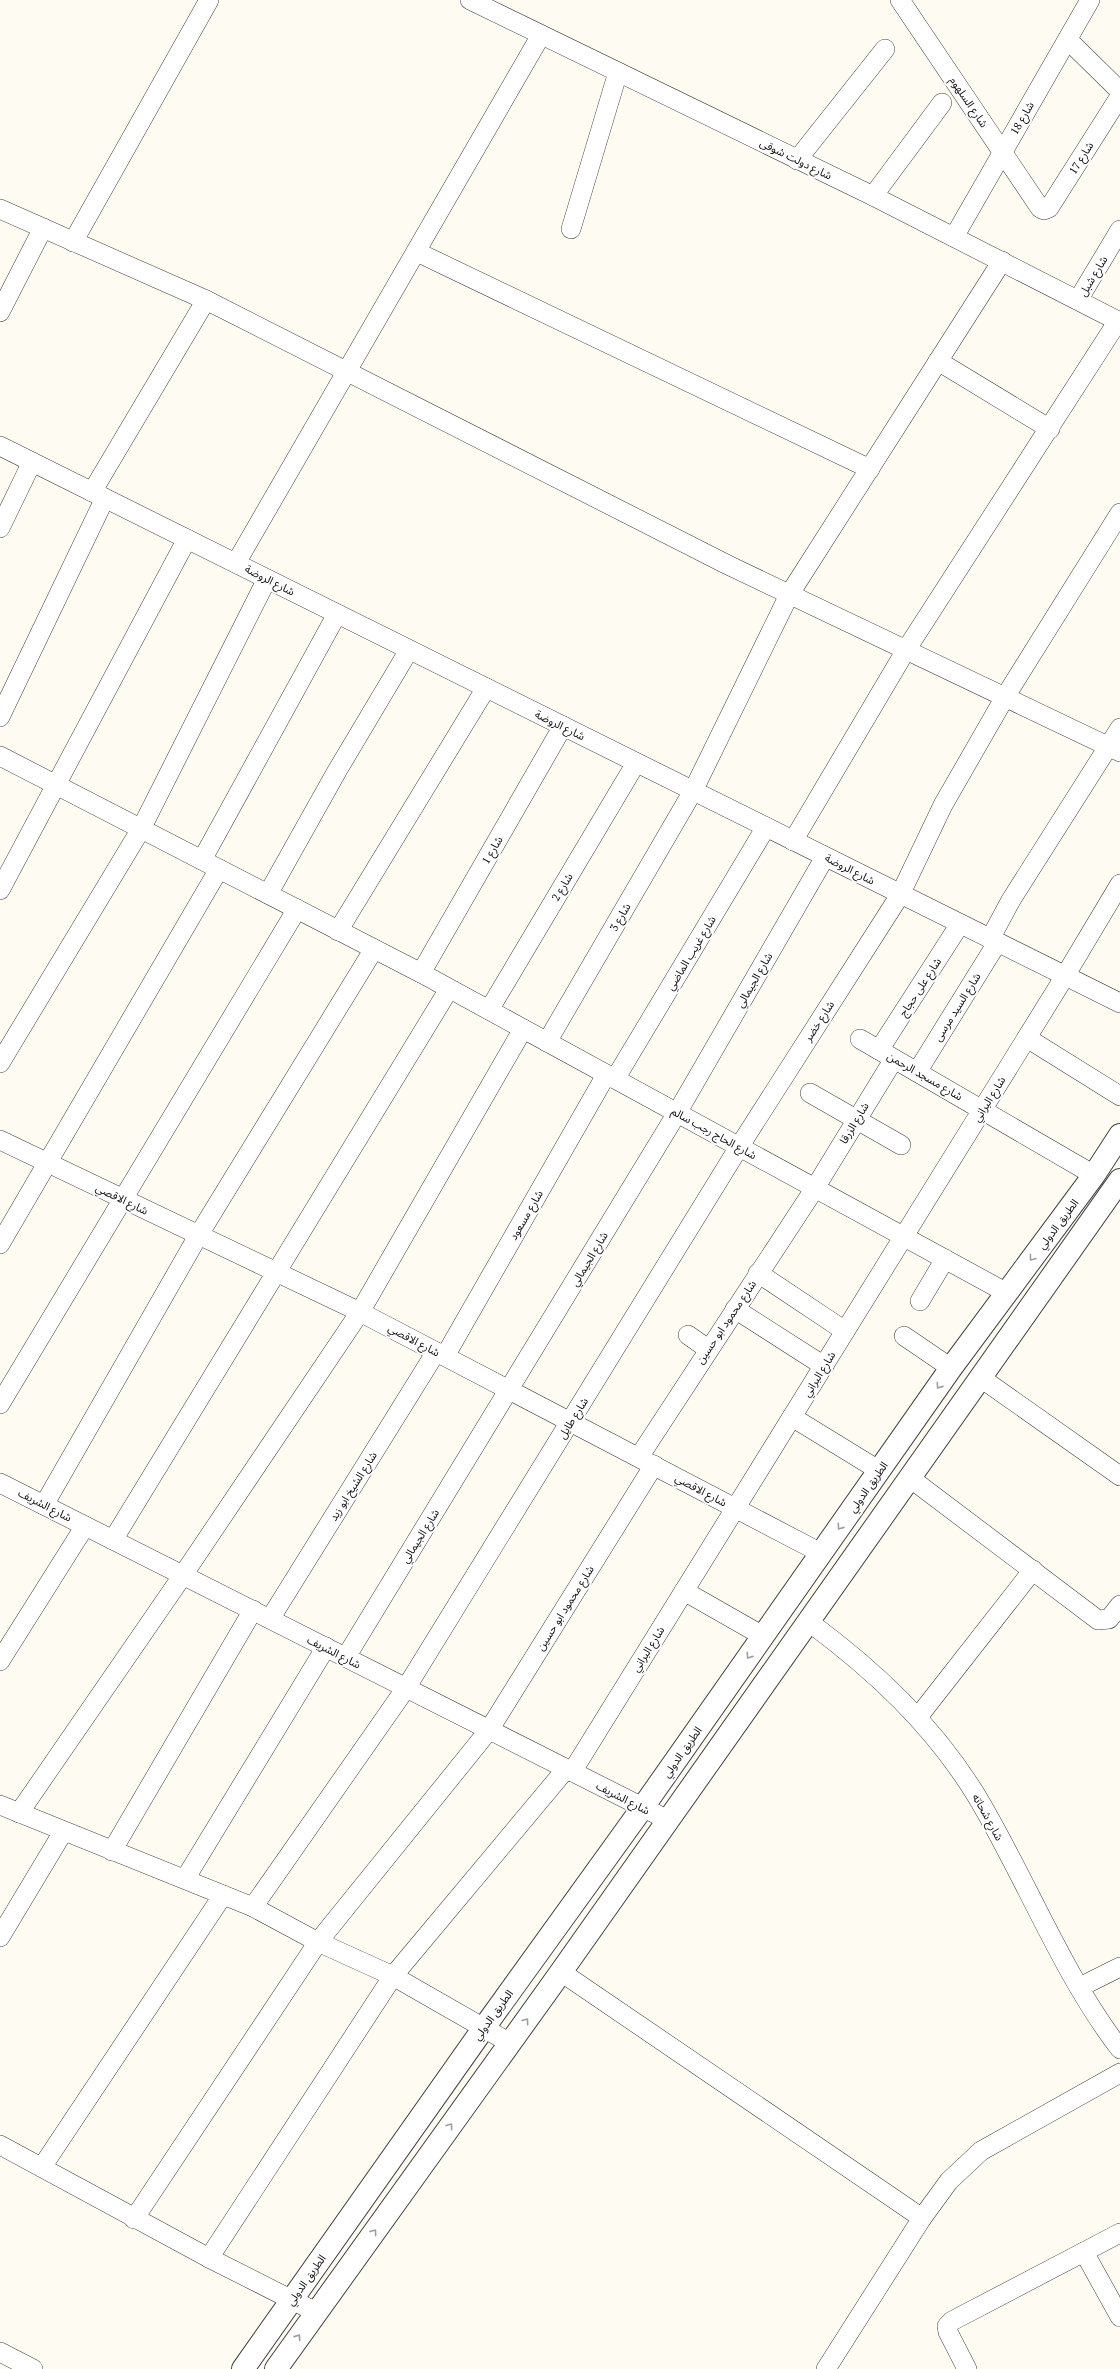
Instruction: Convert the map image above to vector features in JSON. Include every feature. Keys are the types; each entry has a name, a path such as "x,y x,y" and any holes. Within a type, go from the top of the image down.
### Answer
{"street":[{"path":"73,242 209,0"},
{"name":"شارع دولت شوقى","path":"470,0 873,196 1119,321"},
{"name":"شارع السلهوم","path":"900,0 1037,204"},
{"name":"شارع 18","path":"954,237 1090,0"},
{"path":"236,563 541,35"},
{"path":"1068,40 1119,98"},
{"path":"797,160 885,48"},
{"path":"571,230 618,72"},
{"name":"شارع 17","path":"1037,204 1044,210 1049,208 1119,98"},
{"path":"873,196 942,103"},
{"path":"0,209 206,300 347,373 789,595 1114,750"},
{"path":"0,312 43,228"},
{"name":"شارع شبل","path":"1078,300 1120,230"},
{"path":"416,252 870,470"},
{"name":"شارع 3","path":"547,1042 693,791 789,595 1002,261"},
{"path":"0,717 99,495 206,300"},
{"path":"793,841 906,650 1119,321"},
{"path":"938,361 1050,429"},
{"name":"شارع الروضة","path":"0,446 1120,1004"},
{"path":"0,528 32,462"},
{"name":"شارع خضر","path":"739,1147 900,895 943,805 1005,697 1120,513"},
{"path":"0,890 187,539"},
{"path":"0,1063 140,828 268,579"},
{"path":"202,860 337,614"},
{"path":"268,894 337,771 409,650"},
{"path":"338,931 486,688"},
{"name":"شارع 1","path":"421,973 563,726"},
{"name":"شارع السيد مرسى","path":"917,1072 993,941 1012,900 1114,750 1120,728"},
{"name":"شارع الحاج رجب سالم","path":"0,756 421,973 945,1259 1011,1287"},
{"name":"شارع 2","path":"489,1010 636,763"},
{"name":"شارع غريب الماضي","path":"611,1077 766,827"},
{"name":"شارع الجيمالي","path":"346,1658 677,1113 825,857"},
{"path":"0,1244 219,869"},
{"name":"شارع البراني","path":"209,2258 393,1976 569,1770 736,1508 1027,1038 1120,884"},
{"path":"0,1404 296,909"},
{"name":"شارع على حجاج","path":"886,1054 960,924"},
{"path":"44,1505 198,1236 374,949"},
{"path":"113,1540 449,989"},
{"path":"19,1813 183,1575 360,1312 524,1029"},
{"path":"1027,1038 1120,1096"},
{"name":"شارع مسجد الرحمن","path":"860,1039 983,1109 1094,1175"},
{"name":"شارع الزرقا","path":"815,1188 855,1119 886,1054"},
{"name":"شارع مسعود","path":"441,1354 611,1077"},
{"path":"810,1093 901,1145"},
{"name":"الطريق الدولي","path":"243,2369 483,2029 643,1807 951,1368 1094,1175 1120,1135"},
{"name":"شارع الاقصي","path":"0,1140 122,1200 360,1312 736,1508 816,1561"},
{"name":"شارع طايل","path":"253,1907 406,1688 739,1147"},
{"path":"276,2369 561,1972 1120,1180"},
{"name":"شارع محمود ابو حسين","path":"134,2219 318,1942 489,1730 646,1461 708,1349 815,1188"},
{"path":"920,1301 945,1259"},
{"path":"758,1274 846,1331"},
{"path":"1011,1287 1038,1297"},
{"path":"735,1309 824,1366"},
{"path":"688,1336 708,1349"},
{"path":"904,1336 951,1368"},
{"name":"شارع الشيخ ابو زيد","path":"270,1619 441,1354"},
{"path":"981,1378 1120,1476"},
{"path":"792,1417 880,1470"},
{"path":"910,1478 1098,1620 1109,1619 1120,1605"},
{"name":"شارع الشريف","path":"0,1484 668,1820"},
{"path":"0,1661 85,1526"},
{"path":"816,1561 833,1586"},
{"path":"918,1717 1033,1570"},
{"path":"684,1591 763,1636"},
{"path":"112,1850 253,1610"},
{"name":"شارع شحاته","path":"809,1622 863,1664 918,1717 948,1754 975,1794 1099,2020 1120,2049"},
{"path":"185,1879 326,1647"},
{"path":"0,1805 63,1832 112,1850 253,1907 318,1942 393,1976 483,2029 510,2043"},
{"path":"0,1937 63,1832"},
{"path":"42,2167 223,1895"},
{"path":"1080,1987 1120,1967"},
{"path":"561,1972 922,2218"},
{"path":"826,2369 922,2218 949,2181 981,2151 1120,2072"},
{"path":"0,2146 42,2167 134,2219 209,2258 292,2298 316,2312"},
{"path":"967,2369 948,2332 947,2326 952,2321 1120,2234"},
{"path":"1084,2252 1120,2317"},
{"path":"0,2352 33,2369"}]}
